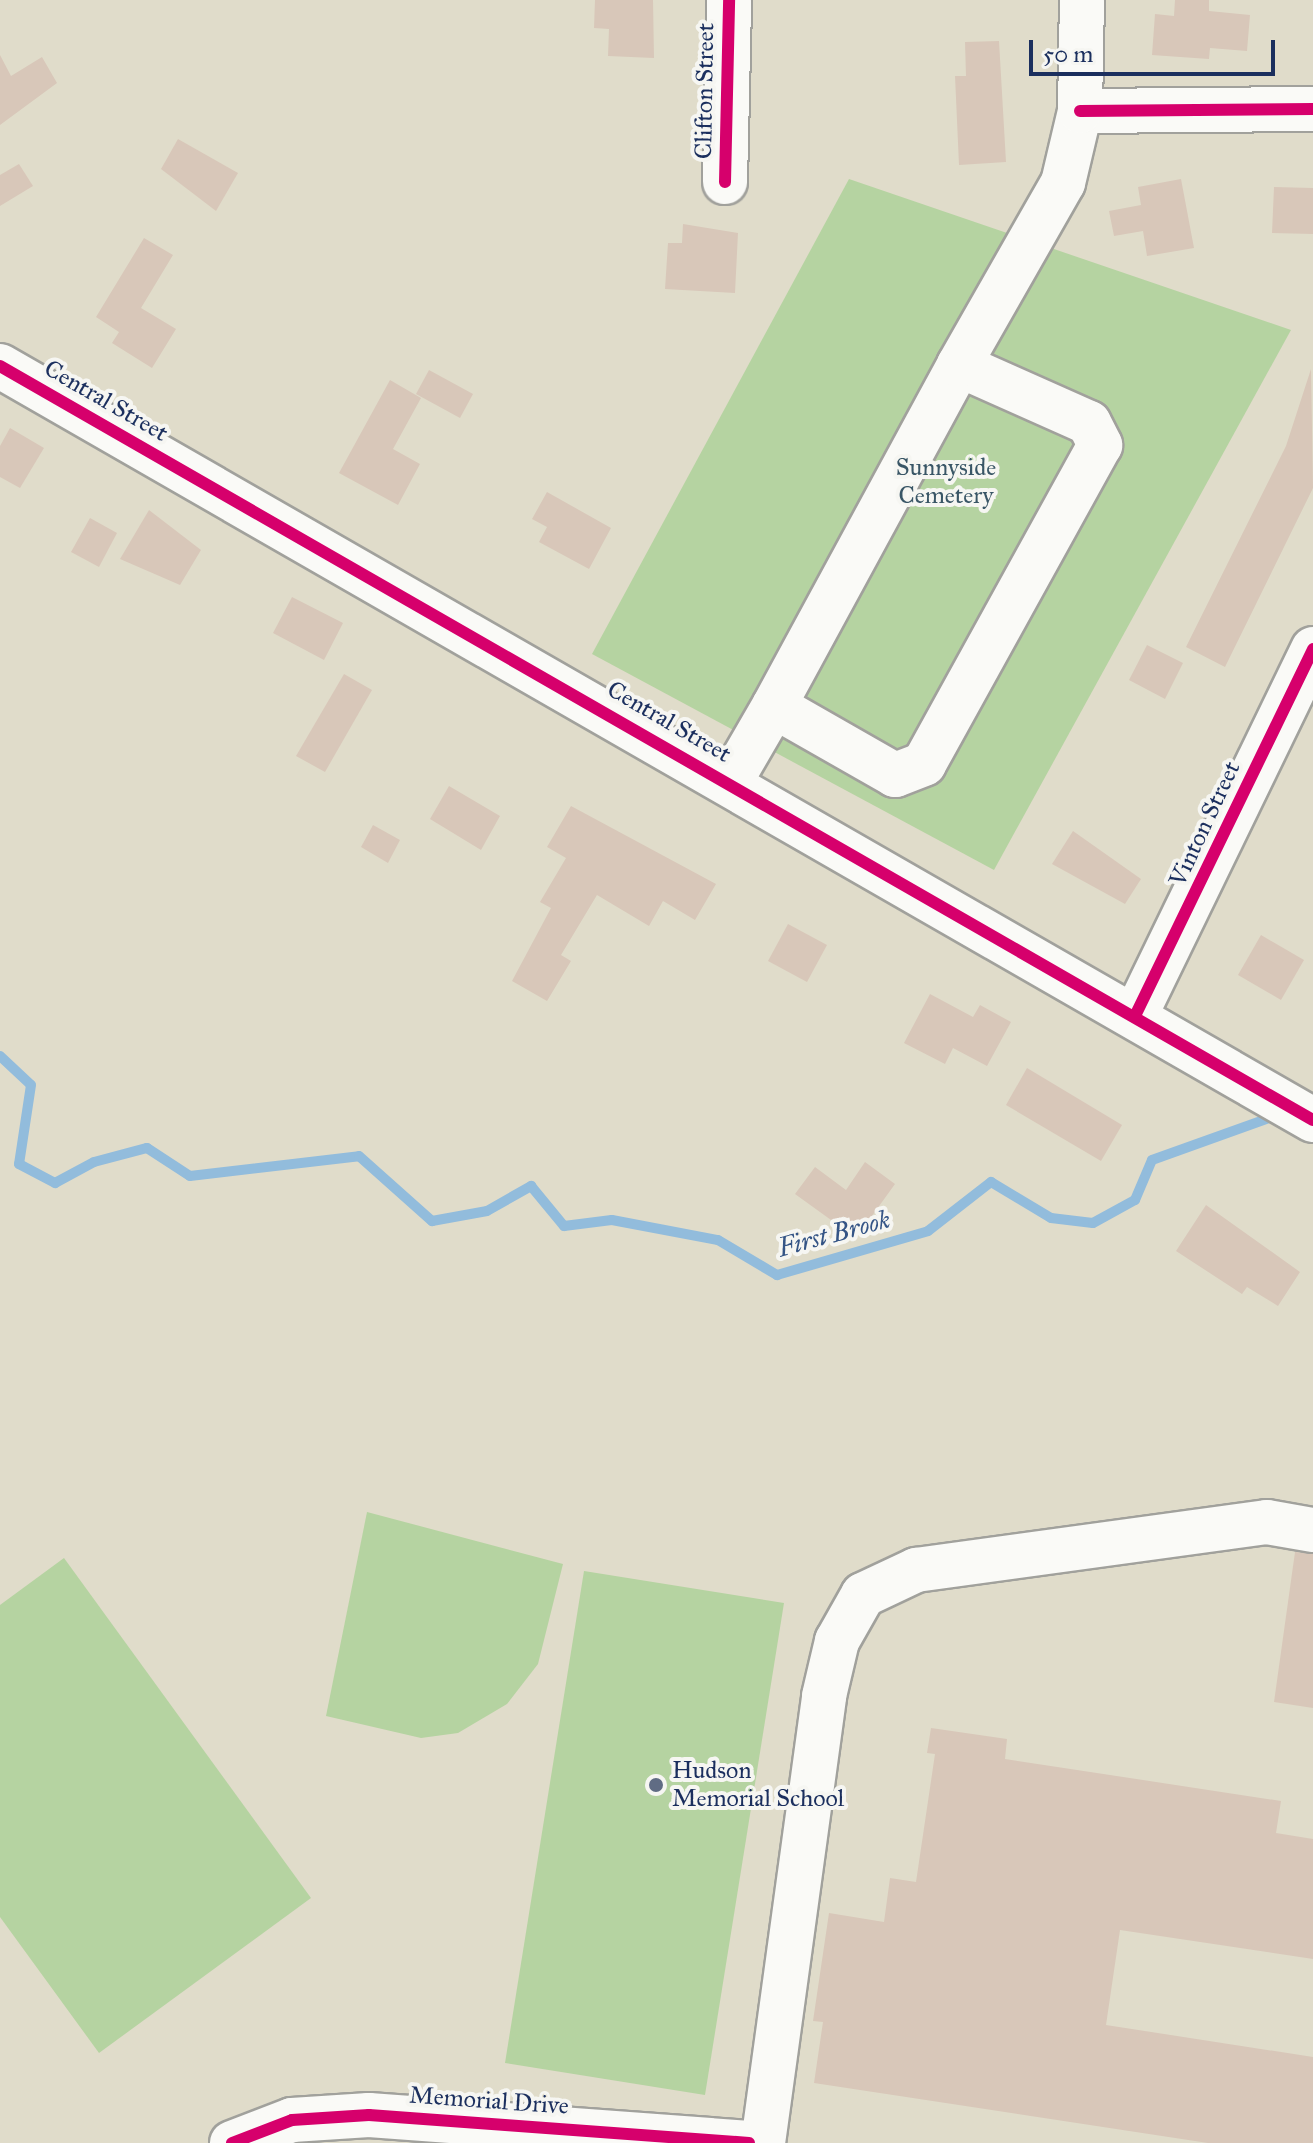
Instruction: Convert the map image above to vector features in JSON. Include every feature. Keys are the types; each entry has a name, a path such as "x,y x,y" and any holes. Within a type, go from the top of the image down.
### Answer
{"street":[{"name":"Clifton Street","path":"725,182 729,0"},
{"path":"730,782 959,365 1063,183 1080,111 1082,0"},
{"path":"1080,111 1313,109"},
{"path":"774,706 895,775 916,772 1097,459 1089,423 959,365"},
{"name":"Central Street","path":"0,366 730,782 1313,1120"},
{"name":"Vinton Street","path":"1135,1016 1309,666"},
{"path":"763,2143 824,1696 837,1641 863,1595 916,1570 1267,1522 1313,1530"},
{"name":"Memorial Drive","path":"232,2143 292,2120 369,2115 749,2143"}],"green space":[{"name":"Sunnyside Cemetery","path":"849,179 1291,330 994,870 592,654"},
{"path":"367,1512 563,1564 538,1664 507,1704 458,1733 421,1738 326,1716"},
{"path":"64,1558 311,1898 99,2053 0,1917 0,1605"},
{"path":"584,1571 784,1603 705,2095 505,2063"}],"building":[{"path":"595,0 653,0 654,58 608,56 609,29 594,28"},
{"path":"1175,0 1209,0 1209,11 1250,15 1247,51 1210,48 1209,59 1152,55 1155,14 1174,16"},
{"path":"999,41 1006,162 959,165 955,76 966,76 965,42"},
{"path":"0,55 11,76 42,57 57,83 0,125"},
{"path":"178,139 238,173 216,211 161,169"},
{"path":"19,164 33,186 0,206 0,175"},
{"path":"1181,179 1194,248 1147,256 1143,231 1114,236 1109,211 1141,205 1138,187"},
{"path":"1274,187 1313,188 1313,234 1272,233"},
{"path":"683,224 738,233 735,293 665,289 668,243 682,243"},
{"path":"144,238 173,255 141,308 176,329 152,368 112,343 119,332 96,317"},
{"path":"1311,369 1313,488 1225,667 1186,647 1286,446"},
{"path":"429,370 473,394 460,418 416,394"},
{"path":"390,380 421,398 393,449 420,464 398,505 339,473"},
{"path":"10,428 44,448 20,488 0,477 0,446"},
{"path":"547,492 611,528 589,569 539,542 547,527 532,519"},
{"path":"149,510 201,550 180,585 120,559"},
{"path":"90,518 117,533 99,567 71,552"},
{"path":"292,597 343,623 324,660 273,633"},
{"path":"1147,645 1183,663 1165,699 1129,680"},
{"path":"344,674 372,690 325,772 296,756"},
{"path":"449,786 500,816 481,850 430,819"},
{"path":"571,806 716,884 695,920 663,901 649,926 597,895 561,955 571,961 547,1001 512,981 551,908 540,902 566,858 547,847"},
{"path":"373,825 400,840 388,863 361,847"},
{"path":"1073,831 1141,879 1125,904 1052,864"},
{"path":"788,924 827,945 807,982 768,961"},
{"path":"1261,935 1304,960 1281,1000 1238,975"},
{"path":"930,994 973,1017 980,1005 1011,1022 987,1066 953,1048 945,1064 904,1043"},
{"path":"1027,1068 1122,1125 1101,1161 1006,1105"},
{"path":"865,1162 895,1184 856,1238 795,1194 815,1167 846,1190"},
{"path":"1206,1205 1300,1272 1278,1306 1247,1287 1242,1294 1176,1251"},
{"path":"1295,1552 1313,1554 1313,1708 1274,1702"},
{"path":"931,1728 1007,1739 1005,1759 1281,1801 1276,1833 1313,1839 1313,1959 1120,1930 1106,2025 1313,2057 1313,2143 1208,2143 814,2083 823,2022 813,2021 829,1913 884,1922 890,1878 916,1882 935,1754 927,1753"}],"waterway":[{"name":"First Brook","path":"0,1056 31,1085 19,1164 55,1183 94,1162 147,1148 190,1176 359,1156 432,1221 487,1211 531,1186 564,1226 612,1220 718,1240 777,1275 928,1231 991,1182 1051,1218 1093,1223 1135,1200 1152,1160 1278,1115"}],"cycle path":[{"path":"725,182 729,0"},
{"path":"1080,111 1313,109"},
{"path":"0,366 1313,1120"},
{"path":"1135,1016 1313,649"},
{"path":"232,2143 292,2120 369,2115 749,2143"}],"place":[{"name":"Hudson Memorial School","path":"656,1785"}]}
